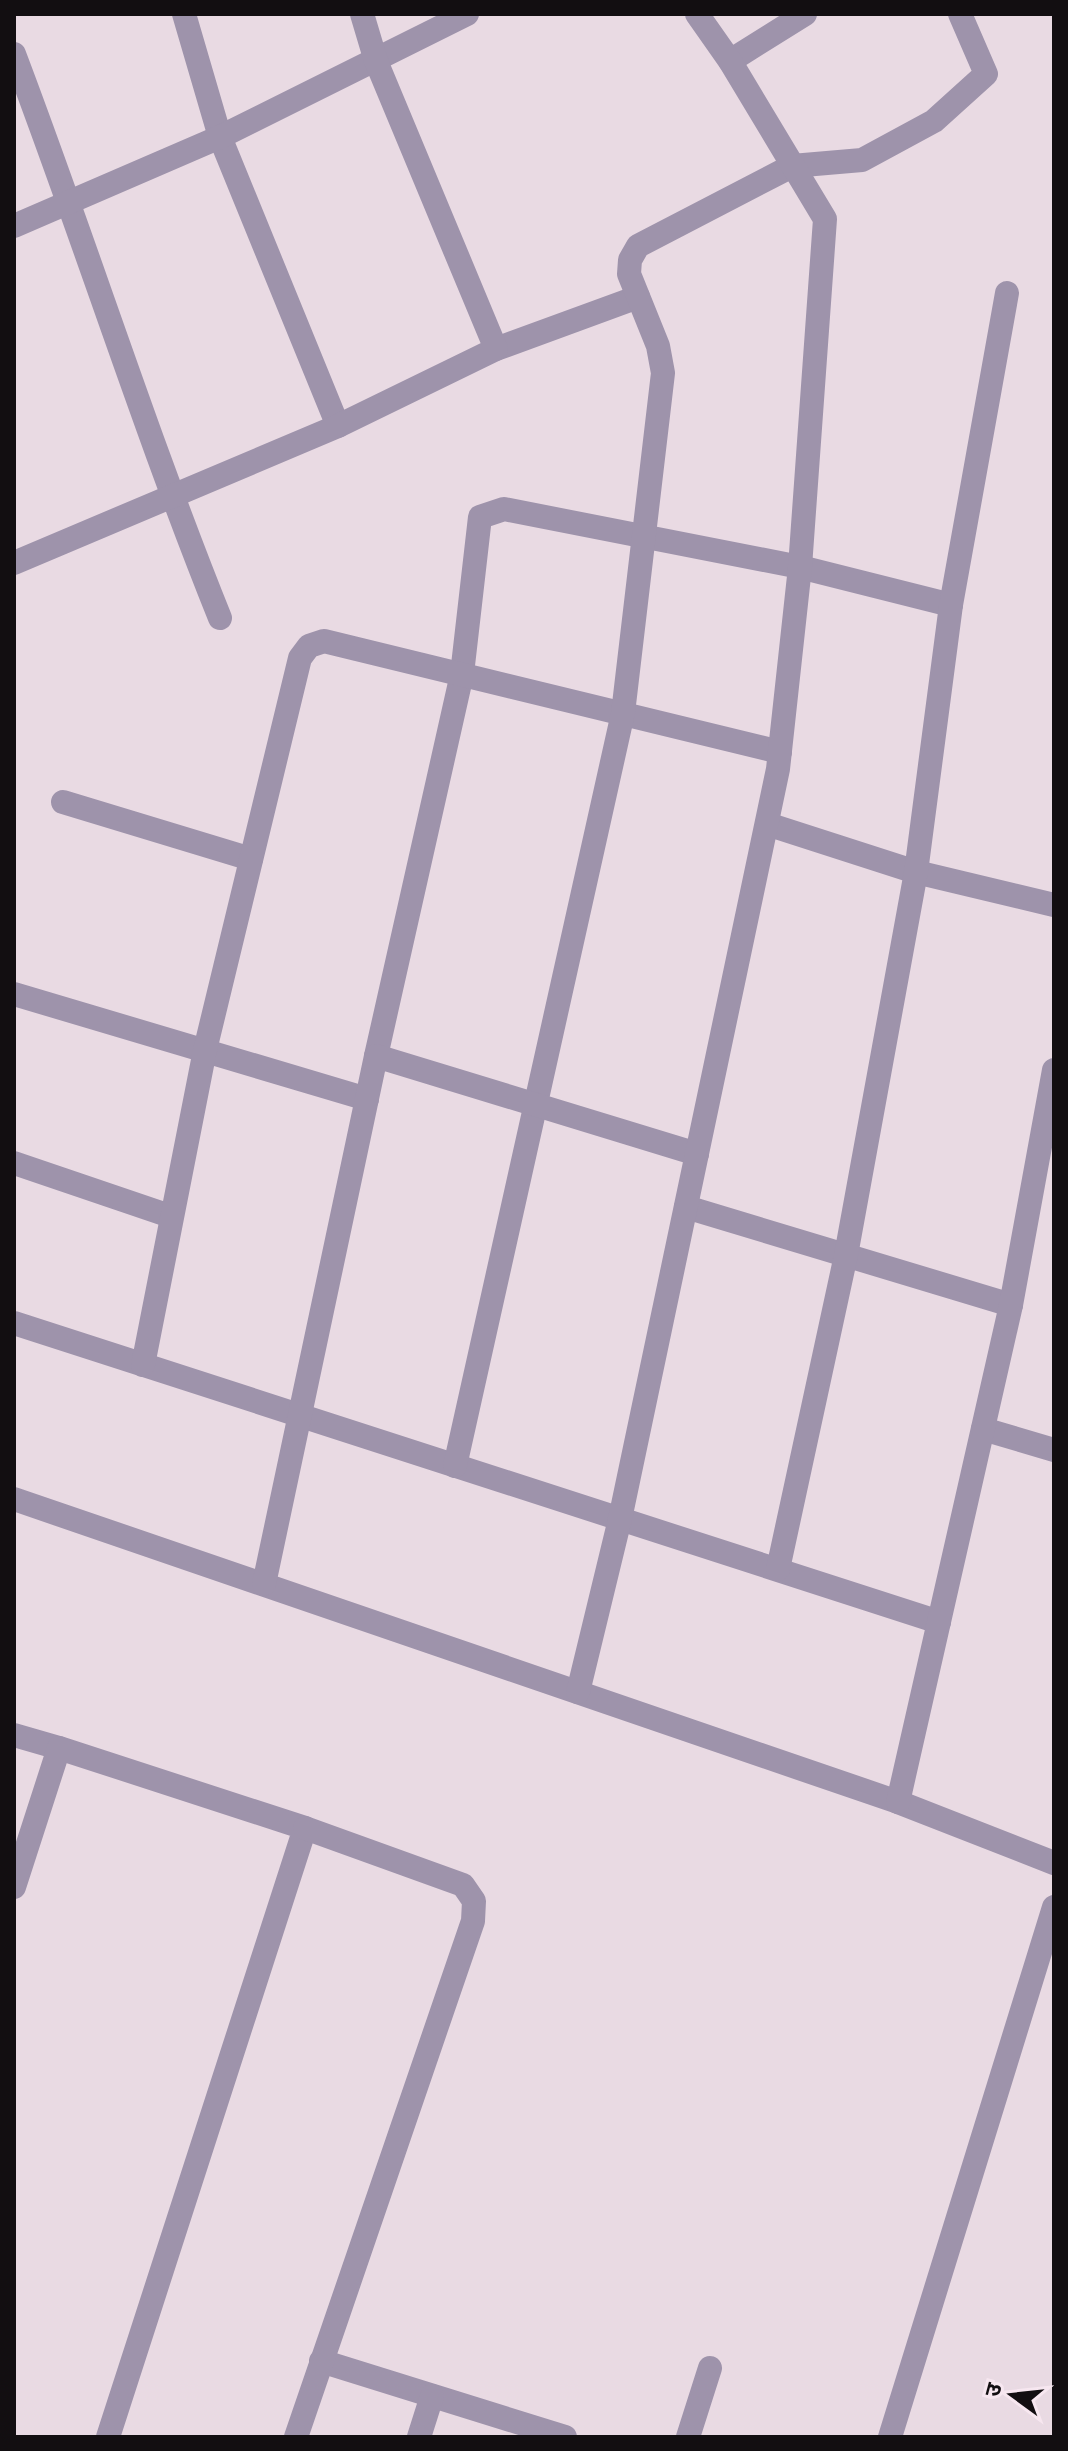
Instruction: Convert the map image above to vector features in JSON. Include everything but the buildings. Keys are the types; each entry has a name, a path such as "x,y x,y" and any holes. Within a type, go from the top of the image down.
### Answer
{"street":[{"path":"184,14 220,137 338,426"},
{"path":"362,14 376,61 496,349"},
{"path":"14,226 69,199 220,137 467,14"},
{"path":"578,1692 620,1519 780,752 800,567 825,219 730,61 697,14"},
{"path":"730,61 805,14"},
{"path":"455,1466 623,713 663,373 658,346 629,274 630,260 638,246 792,166 862,160 934,121 986,74 960,14"},
{"path":"14,54 69,199 170,495 220,618"},
{"path":"778,1569 846,1255 916,872 951,605 1007,293"},
{"path":"14,563 338,426 496,349 638,297"},
{"path":"264,1584 376,1056 462,674 480,517 504,509 800,567 951,605"},
{"path":"143,1365 205,1050 300,658 309,646 324,641 780,752"},
{"path":"63,802 251,859"},
{"path":"767,824 916,872 1054,905"},
{"path":"14,994 367,1099"},
{"path":"376,1056 697,1154"},
{"path":"898,1802 1011,1305 1054,1070"},
{"path":"14,1163 170,1216"},
{"path":"686,1207 1011,1305"},
{"path":"14,1323 939,1622"},
{"path":"983,1429 1054,1450"},
{"path":"14,1499 898,1802 1054,1863"},
{"path":"14,1735 432,1871 463,1885 474,1901 473,1921 296,2437"},
{"path":"14,1887 59,1748"},
{"path":"108,2437 305,1828"},
{"path":"890,2437 1045,1975 1054,1907"},
{"path":"321,2361 565,2437"},
{"path":"688,2437 710,2368"},
{"path":"419,2437 432,2396"}]}
